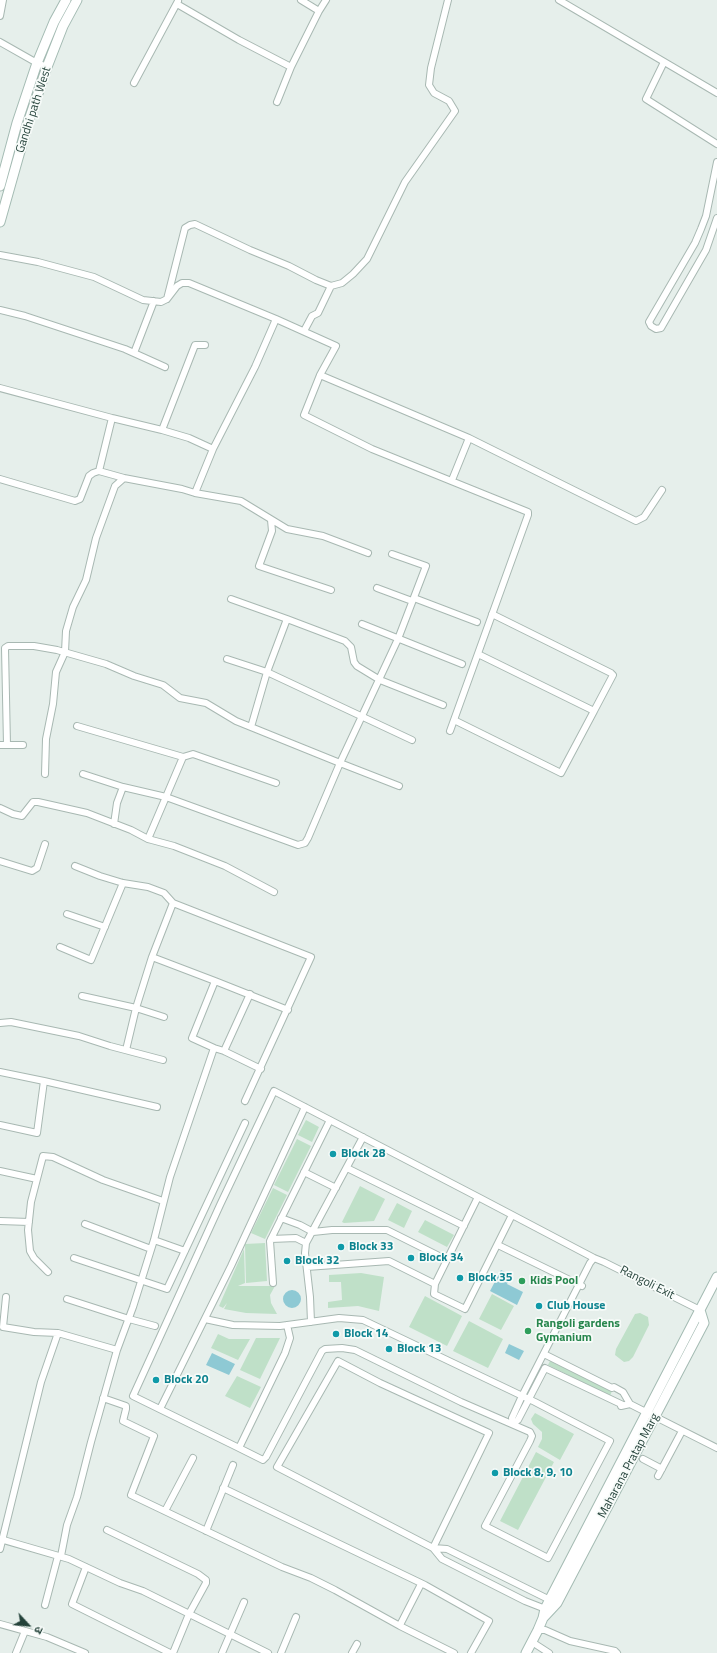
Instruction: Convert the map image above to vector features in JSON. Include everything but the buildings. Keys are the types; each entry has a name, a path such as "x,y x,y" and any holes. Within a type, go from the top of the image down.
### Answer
{"street":[{"path":"0,16 3,0"},
{"path":"0,186 17,123 37,63 54,22 66,0"},
{"name":"Gandhi path West","path":"0,222 28,124 47,67 63,26 77,0"},
{"path":"301,0 319,10"},
{"path":"277,102 291,67 319,10 326,0"},
{"path":"167,300 185,228 196,224 331,286 342,283 353,274 367,259 405,182 454,111 449,101 434,93 429,85 431,68 448,0"},
{"path":"559,0 717,93"},
{"path":"134,83 178,2 239,40 291,67"},
{"path":"0,42 47,67"},
{"path":"664,62 646,100 717,144"},
{"path":"706,212 717,217 706,250 661,328 656,329 651,326 649,322 695,243 715,180 717,162"},
{"path":"0,255 38,262 94,277 143,300 161,302 167,300 177,286 182,283 189,283 336,346 320,375 304,415 372,449 452,480 528,512 450,731"},
{"path":"304,331 312,316 318,313 331,286"},
{"path":"134,353 154,301"},
{"path":"0,310 25,316 134,353 164,367"},
{"path":"195,493 214,449 255,367 276,319"},
{"path":"162,430 195,345 204,345"},
{"path":"320,375 469,438 636,521 644,517 662,490"},
{"path":"0,388 162,430 189,438 214,449"},
{"path":"99,471 112,418"},
{"path":"452,480 469,438"},
{"path":"0,479 77,501 80,499 89,476 99,471 124,478 241,501 287,529 323,536 368,553"},
{"path":"45,774 46,739 53,704 56,672 65,652 66,631 73,607 86,580 96,538 115,486 124,478"},
{"path":"271,520 272,531 259,566 331,590"},
{"path":"82,774 123,787 166,797 298,845 302,844 308,838 340,763 380,680 398,639 426,566 392,554"},
{"path":"377,588 477,622"},
{"path":"230,599 346,641 351,647 356,666 380,680 443,704"},
{"path":"454,720 561,773 613,675 612,673 492,614"},
{"path":"251,727 267,672 287,619"},
{"path":"362,624 462,664"},
{"path":"7,745 5,648 8,646 34,646 65,652 106,664 134,676 163,685 180,698 206,703 236,721 399,786"},
{"path":"478,654 594,711"},
{"path":"227,659 267,672 412,740"},
{"path":"77,726 182,758 193,754 276,783"},
{"path":"0,745 23,745"},
{"path":"148,839 182,758"},
{"path":"114,824 117,803 123,787"},
{"path":"0,808 22,816 33,802 38,802 87,813 132,830 148,839 174,846 225,866 274,892"},
{"path":"0,861 32,871 37,868 45,844"},
{"path":"75,866 123,883 148,887 164,893 173,903 311,957 261,1069 245,1101"},
{"path":"60,947 91,960 123,883"},
{"path":"126,1050 136,1008 152,957 173,903"},
{"path":"67,914 105,926"},
{"path":"152,957 215,980 288,1010"},
{"path":"215,980 192,1038 224,1051 261,1069"},
{"path":"224,1051 250,994"},
{"path":"82,996 136,1008 164,1017"},
{"path":"0,1023 12,1022 53,1030 163,1060"},
{"path":"45,1605 60,1556 67,1525 77,1497 117,1350 141,1282 154,1240 163,1201 214,1048"},
{"path":"0,1072 44,1080 157,1107"},
{"path":"0,1125 38,1133 44,1080"},
{"name":"Rangoli Exit","path":"160,1409 133,1396 274,1091 594,1258 700,1310"},
{"path":"205,1319 233,1325 286,1325 340,1318 363,1320 522,1396 610,1442 548,1558 485,1526 532,1436 530,1432 461,1402 355,1350 342,1348 325,1349 322,1351 264,1460 160,1409 205,1319 305,1107"},
{"path":"273,1283 271,1239 330,1120"},
{"path":"74,1258 104,1267 141,1282 167,1289 245,1123"},
{"path":"311,1322 305,1253 306,1243 364,1137"},
{"path":"48,1272 34,1258 30,1251 28,1230 31,1202 43,1156 53,1157 103,1180 163,1201"},
{"path":"347,1168 464,1226"},
{"path":"0,1171 37,1179"},
{"path":"304,1172 336,1188"},
{"path":"478,1197 435,1284 434,1294 465,1309 512,1215"},
{"path":"281,1218 300,1225 313,1232 332,1230 386,1230 447,1260"},
{"path":"0,1221 29,1222"},
{"path":"85,1224 151,1249"},
{"path":"271,1239 296,1238 306,1243"},
{"path":"154,1240 185,1250"},
{"path":"498,1245 580,1285"},
{"path":"513,1424 512,1418 522,1396 580,1285 593,1264 594,1258"},
{"path":"307,1267 389,1261 435,1284"},
{"name":"Maharana Pratap Marg","path":"526,1653 651,1415 717,1277"},
{"path":"6,1297 3,1327 34,1332 58,1332 117,1350"},
{"path":"67,1299 155,1326"},
{"path":"239,1448 285,1353 290,1338 286,1325"},
{"path":"0,1549 1,1539 41,1382 58,1332"},
{"path":"545,1354 624,1394 626,1404"},
{"path":"433,1548 489,1433 380,1383 338,1361 277,1467 433,1548 442,1559 546,1613"},
{"path":"513,1424 518,1420 545,1368 604,1396 651,1415 717,1448"},
{"path":"103,1398 126,1406 123,1421 154,1436 131,1495 282,1567 311,1578 454,1653"},
{"path":"658,1476 682,1431"},
{"path":"165,1512 193,1458"},
{"path":"643,1459 662,1469"},
{"path":"206,1531 233,1465"},
{"path":"223,1488 421,1584 489,1621 471,1653"},
{"path":"86,1567 72,1604 172,1653 189,1614 206,1583 206,1580 198,1574 107,1530"},
{"path":"1,1539 60,1556 120,1583 143,1591 268,1653"},
{"path":"433,1548 447,1549 553,1602"},
{"path":"400,1625 421,1584"},
{"path":"222,1653 244,1602"},
{"path":"281,1653 296,1617"},
{"path":"0,1624 47,1637 85,1653"},
{"path":"538,1630 545,1630 570,1641 617,1653"},
{"path":"16,1653 25,1631"},
{"path":"532,1642 549,1653"},
{"path":"352,1653 356,1644"}],"green space":[{"path":"306,1120 319,1127 312,1142 298,1135"},
{"path":"297,1139 311,1146 288,1192 274,1185"},
{"path":"360,1186 385,1199 374,1221 344,1223 342,1222"},
{"path":"273,1188 287,1195 265,1239 251,1233"},
{"path":"397,1203 412,1211 404,1228 388,1220"},
{"path":"425,1220 454,1235 447,1247 418,1232"},
{"path":"265,1243 267,1281 246,1283 245,1244"},
{"path":"244,1249 245,1283 238,1286 275,1286 270,1295 271,1303 277,1314 246,1313 224,1309 227,1303 223,1308 219,1306"},
{"path":"361,1273 384,1277 379,1311 358,1306 328,1308 328,1302 342,1300 341,1282 329,1282 329,1275"},
{"path":"492,1294 514,1306 501,1330 479,1319"},
{"path":"425,1296 462,1316 447,1346 409,1327"},
{"path":"640,1313 648,1317 649,1325 633,1357 629,1361 624,1362 615,1355 616,1349 635,1314"},
{"path":"469,1321 503,1339 488,1368 453,1351"},
{"path":"218,1334 229,1339 250,1339 238,1360 211,1348"},
{"path":"256,1338 280,1338 260,1379 240,1370"},
{"path":"550,1361 612,1391 610,1396 548,1365"},
{"path":"237,1376 261,1387 250,1408 225,1396"},
{"path":"535,1413 574,1434 560,1460 538,1447 542,1439 542,1432 533,1424 531,1419"},
{"path":"536,1452 554,1462 518,1530 500,1521"}],"water":[{"path":"501,1270 511,1275 507,1284 523,1292 517,1305 490,1291"},
{"path":"292,1290 298,1293 301,1299 298,1305 292,1308 286,1305 283,1299 286,1293"},
{"path":"509,1344 524,1351 519,1360 505,1353"},
{"path":"212,1353 235,1364 229,1375 206,1365"}],"place":[{"name":"Block 28","path":"333,1154"},
{"name":"Block 33","path":"341,1247"},
{"name":"Block 34","path":"411,1258"},
{"name":"Block 32","path":"287,1261"},
{"name":"Block 35","path":"460,1278"},
{"name":"Kids Pool","path":"522,1281"},
{"name":"Club House","path":"539,1306"},
{"name":"Rangoli gardens Gymanium","path":"528,1331"},
{"name":"Block 14","path":"336,1334"},
{"name":"Block 13","path":"389,1349"},
{"name":"Block 20","path":"156,1380"},
{"name":"Block 8, 9, 10","path":"495,1473"}]}
